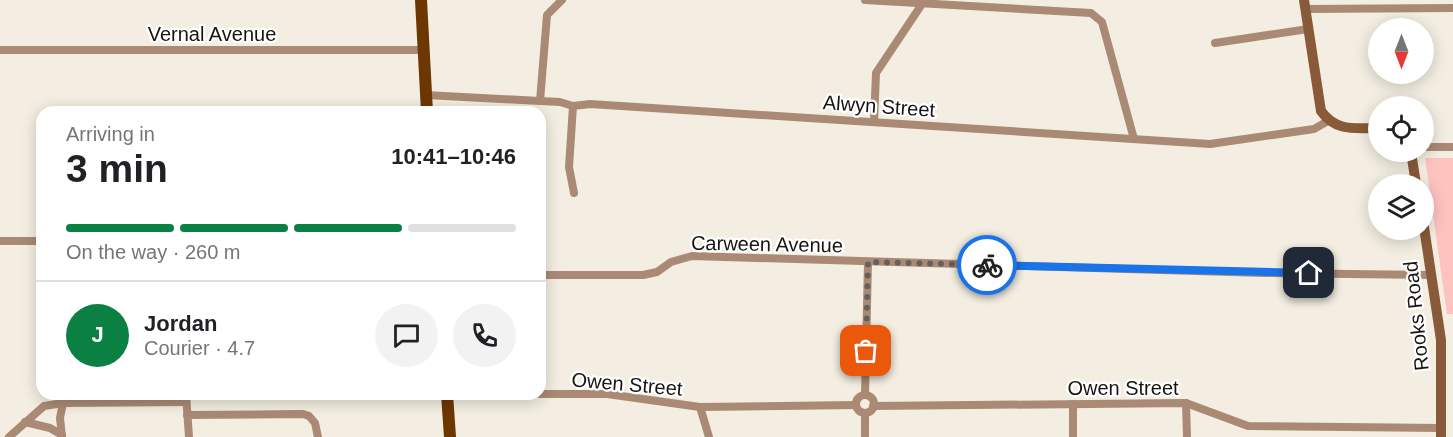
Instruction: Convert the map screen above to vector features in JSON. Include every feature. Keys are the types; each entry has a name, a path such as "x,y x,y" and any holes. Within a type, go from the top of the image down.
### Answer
{"main road":[{"path":"421,0 427,106"},
{"path":"447,400 450,437"}],"street":[{"path":"540,101 547,15 562,0"},
{"path":"865,0 1091,13 1102,22 1134,139"},
{"path":"874,122 876,73 922,4"},
{"path":"1368,128 1342,127 1328,121 1321,111 1305,4 1398,4 1453,8"},
{"path":"1215,43 1308,28"},
{"name":"Vernal Avenue","path":"0,50 423,50"},
{"name":"Alwyn Street","path":"426,95 560,102 573,106 590,104 1210,144 1314,129 1328,121"},
{"path":"573,106 569,167 574,193"},
{"path":"1434,147 1453,147"},
{"name":"Rooks Road","path":"1426,240 1441,340 1441,432"},
{"path":"0,241 36,241"},
{"name":"Carween Avenue","path":"546,275 644,275 657,272 671,262 692,256 1264,273 1430,275"},
{"path":"865,395 868,262"},
{"name":"Owen Street","path":"546,394 607,394 700,407 856,405"},
{"path":"865,395 872,400 873,406 865,413 859,411 856,405 859,397 865,395"},
{"path":"9,437 44,406 137,400"},
{"path":"186,400 189,437"},
{"path":"62,436 60,418 63,403"},
{"path":"1186,403 1187,437"},
{"name":"Owen Street","path":"873,406 1186,403 1248,426 1441,432"},
{"path":"1073,404 1073,437"},
{"path":"700,407 710,437"},
{"path":"865,413 865,437"},
{"path":"187,415 309,416 315,423 318,437"},
{"path":"25,422 50,428 62,436"}],"shaded area":[{"path":"1434,158 1453,158 1453,314 1447,314 1434,222 1434,174 1427,174 1426,162 1434,162"}],"way so far":[{"path":"866,351 868,262 987,265"}],"route":[{"path":"987,265 1309,273"}]}
